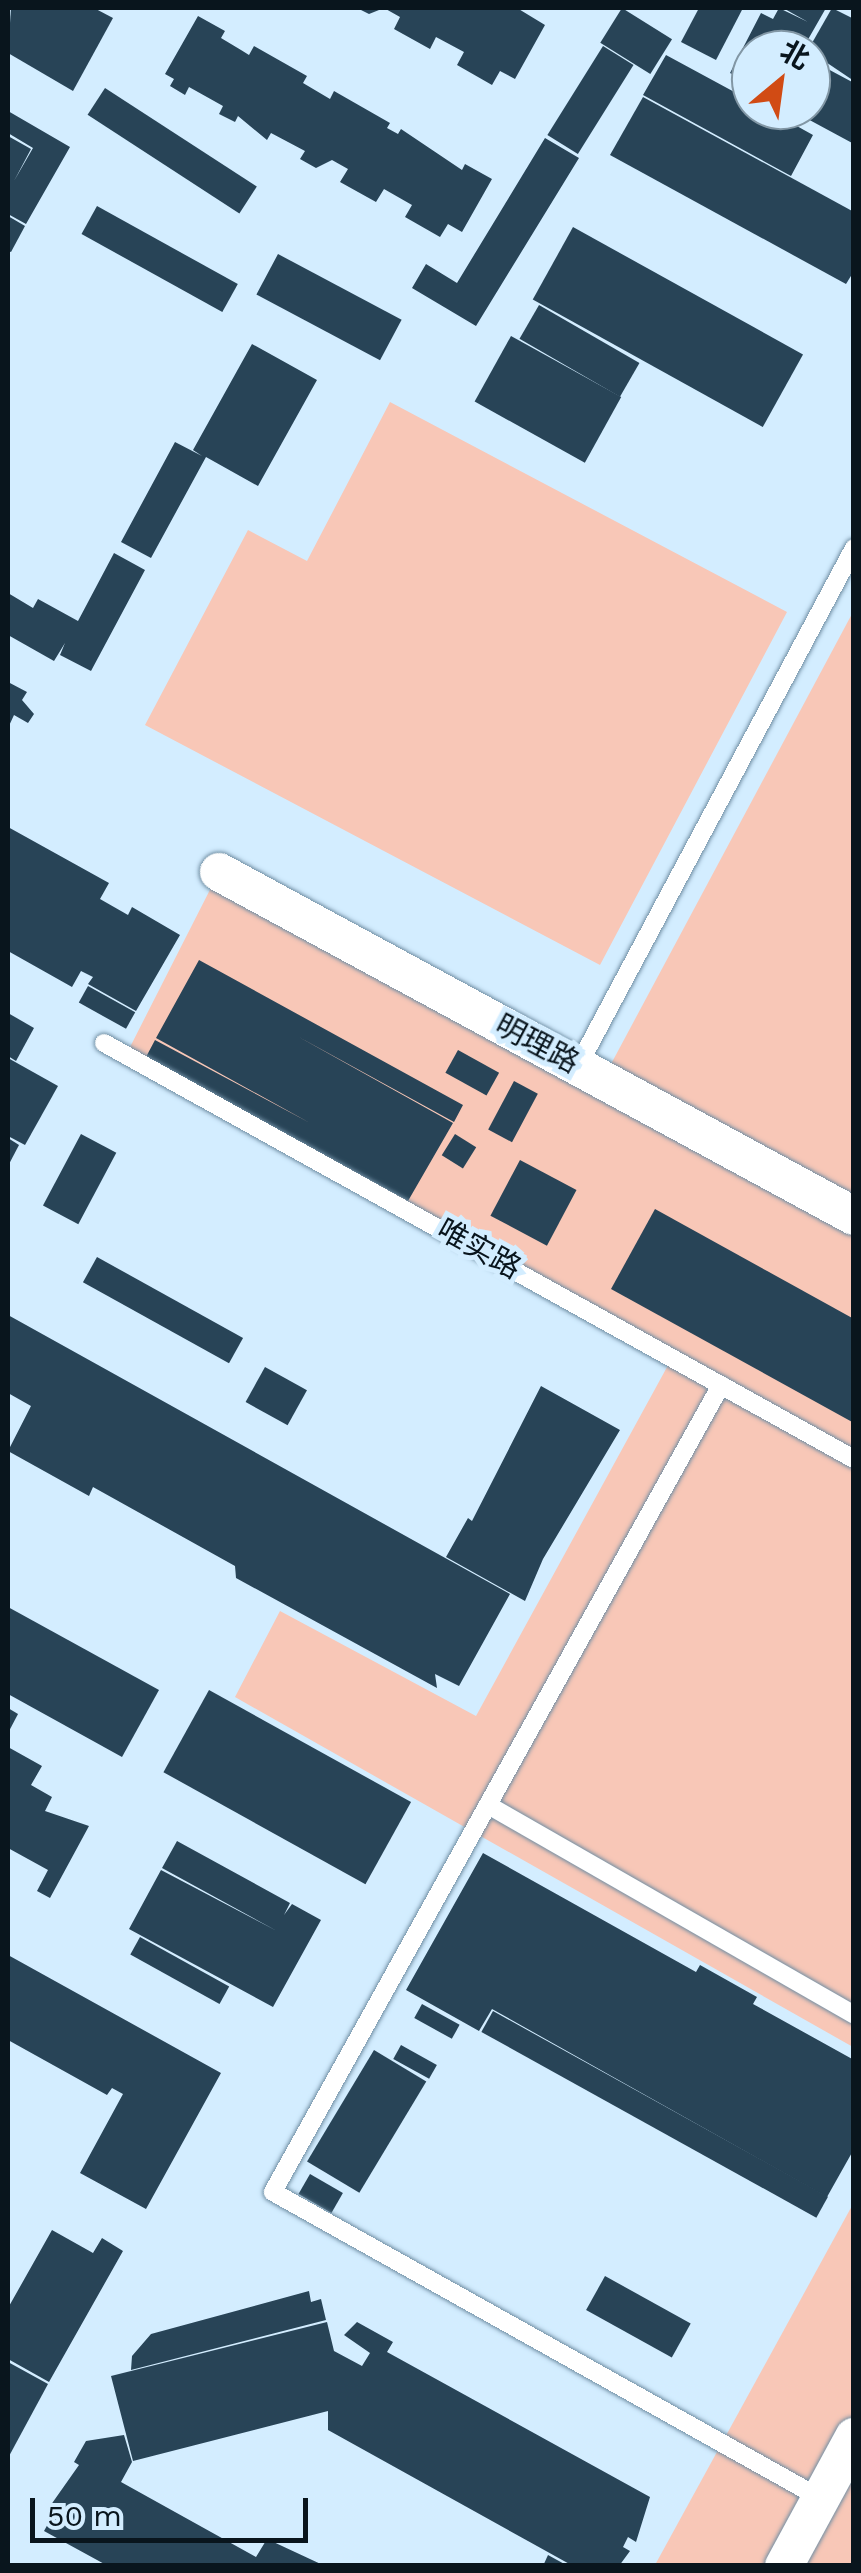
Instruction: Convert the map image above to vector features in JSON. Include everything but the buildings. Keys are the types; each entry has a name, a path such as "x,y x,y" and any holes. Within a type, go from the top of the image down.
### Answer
{"street":[{"name":"明理路","path":"219,872 854,1216"},
{"path":"784,2566 854,2437"}],"lane":[{"path":"578,1066 854,548"},
{"name":"唯实路","path":"104,1043 854,1458"},
{"path":"721,1385 274,2192 820,2498"},
{"path":"488,1805 854,2015"}],"shaded area":[{"path":"390,402 787,612 600,965 145,725 248,530 307,561"},
{"path":"853,612 853,1216 603,1079"},
{"path":"219,872 853,1223 853,2047 235,1697 280,1611 476,1716 672,1358 126,1055"},
{"path":"853,2204 853,2565 655,2565"}]}
